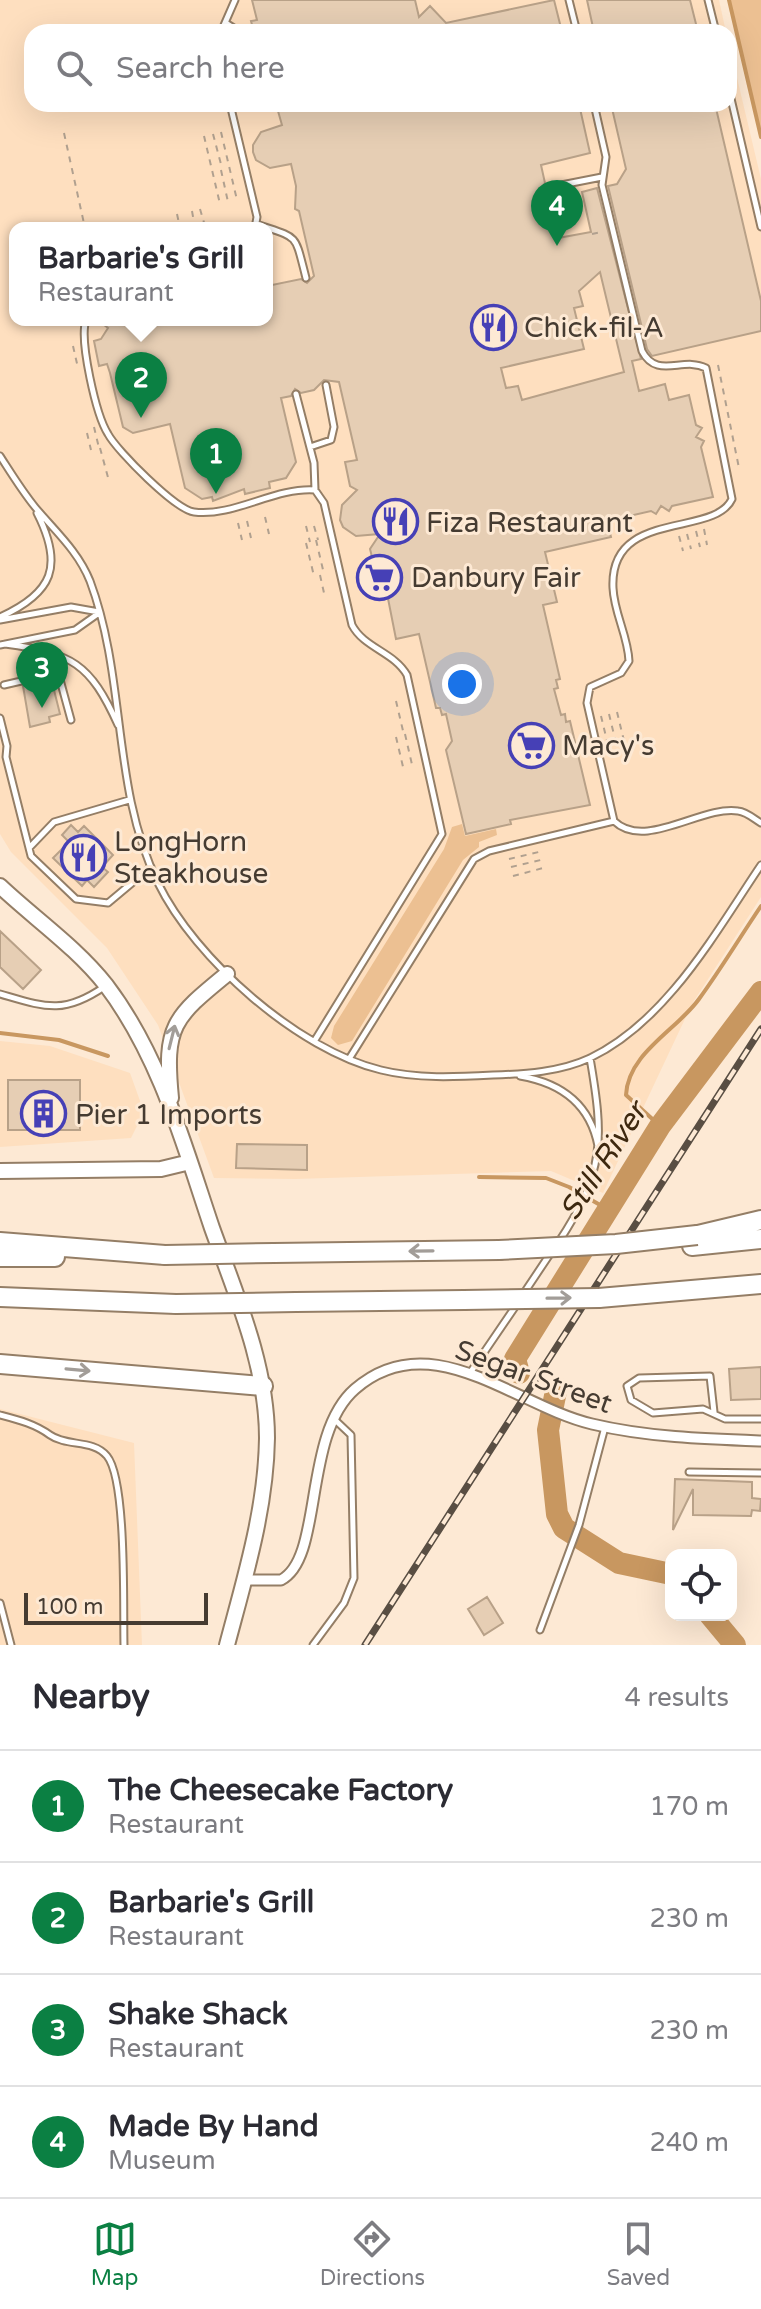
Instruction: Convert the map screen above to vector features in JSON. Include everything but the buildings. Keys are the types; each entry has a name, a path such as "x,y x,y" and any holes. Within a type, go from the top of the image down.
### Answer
{"highway":[{"path":"694,1241 761,1220"},
{"path":"0,1257 499,1250 761,1239"},
{"path":"0,1242 165,1255"},
{"path":"0,1306 599,1298 761,1284"},
{"path":"671,1294 761,1296"},
{"path":"0,1297 176,1304"},
{"path":"0,1364 263,1386"}],"main road":[{"path":"0,886 77,953 106,986 148,1052 190,1162 263,1386 267,1436 265,1476 245,1580 227,1645"},
{"path":"172,1114 168,1068 175,1025 186,1007 227,974"},
{"path":"0,1171 161,1169 190,1162"}],"street":[{"name":"Segar Street","path":"245,1580 281,1580 298,1565 322,1445 332,1417 362,1383 396,1366 434,1364 470,1373 540,1408 605,1427 761,1441"}],"lane":[{"path":"226,23 235,0"},
{"path":"569,0 575,24"},
{"path":"708,0 714,24"},
{"path":"232,112 255,222"},
{"path":"596,112 606,157 602,177 646,359 659,367 693,364 706,368 732,499 725,509 712,516 644,534 628,548 618,566 613,588 629,661 621,673 590,687 587,703 614,821 625,830 639,832 739,811 761,823"},
{"path":"734,112 761,227"},
{"path":"546,188 602,177"},
{"path":"273,229 286,232 296,240 306,278"},
{"path":"85,326 84,343 108,435 181,508 208,512 315,490"},
{"path":"310,447 331,440 334,427 326,385"},
{"path":"296,394 310,447 315,490 324,503 356,632 401,664 407,675 442,828 438,841 315,1040"},
{"path":"0,456 33,505 81,561 100,612 116,684 129,800 151,867 177,915 227,974 315,1040 349,1059 382,1070 418,1075 511,1074 553,1070 590,1058 624,1035 676,988 761,865"},
{"path":"0,619 41,593 51,569 49,541 33,505"},
{"path":"0,619 71,607 100,612"},
{"path":"3,645 75,630 92,621 100,612"},
{"path":"3,645 53,652 76,662 95,680 120,729"},
{"path":"4,685 43,676 59,676 71,720"},
{"path":"0,718 13,791 31,856 76,899 108,903 151,867"},
{"path":"30,847 54,822 129,800"},
{"path":"349,1059 474,859 489,851 614,821"},
{"path":"0,994 59,1008 80,1003 106,986"},
{"path":"470,1373 589,1189 599,1154 600,1117 590,1058"},
{"path":"511,1074 554,1086 576,1100 591,1123 599,1154"},
{"path":"714,1412 710,1376 639,1378 627,1386 631,1400 648,1411 703,1409 725,1419 761,1419"},
{"path":"0,1415 44,1428 51,1436 99,1448 110,1458 119,1500 124,1645"},
{"path":"313,1645 344,1603 354,1578 351,1435 332,1417"},
{"path":"540,1630 579,1525 605,1427"},
{"path":"689,1472 761,1473"},
{"path":"0,1603 11,1645"}],"path":[{"path":"221,132 237,200"},
{"path":"64,133 84,222"},
{"path":"213,134 228,202"},
{"path":"204,136 220,204"},
{"path":"200,209 204,222"},
{"path":"192,211 194,222"},
{"path":"177,214 179,222"},
{"path":"592,234 613,230"},
{"path":"718,365 739,468"},
{"path":"94,427 109,481"},
{"path":"87,433 91,450"},
{"path":"265,517 269,534"},
{"path":"247,521 251,538"},
{"path":"238,523 242,540"},
{"path":"306,526 314,576"},
{"path":"314,526 324,593"},
{"path":"704,529 707,545"},
{"path":"696,531 700,547"},
{"path":"687,533 691,549"},
{"path":"679,535 683,551"},
{"path":"396,701 413,769"},
{"path":"617,712 625,745"},
{"path":"609,714 617,747"},
{"path":"601,716 609,749"},
{"path":"396,737 404,771"},
{"path":"509,859 543,851"},
{"path":"511,867 545,859"},
{"path":"513,876 547,867"}],"shaded area":[{"name":"Danbury Fair","path":"0,0 719,0 724,24 24,24 24,112 737,112 737,78 761,179 761,897 692,1004 603,1193 551,1171 295,1179 214,1178 158,1025 107,948 11,852 0,834"},
{"path":"729,0 761,0 761,137 737,24"},
{"path":"462,824 465,836 496,829 497,835 479,842 479,847 463,860 352,1041 338,1045 331,1038 334,1026 444,849 452,827"},
{"path":"0,1041 50,1046 130,1073 144,1112 131,1138 0,1147"},
{"path":"0,1409 134,1443 142,1645 0,1645"}],"waterway":[{"path":"729,0 735,24"},
{"path":"737,34 761,137"},
{"path":"660,1126 626,1095 629,1080 644,1054 699,999 761,906"},
{"name":"Still River","path":"519,1373 515,1359 660,1126 761,992"},
{"path":"0,1033 59,1040 108,1056"},
{"path":"479,1177 546,1178 607,1209"},
{"name":"Still River","path":"556,1391 548,1430 557,1514 564,1528 619,1563 665,1573"},
{"name":"Still River","path":"715,1621 735,1645"}],"railway":[{"path":"365,1645 761,1029"}],"place":[{"name":"Made By Hand","path":"557,246"},
{"name":"Chick-fil-A","path":"493,327"},
{"name":"Barbarie's Grill","path":"141,418"},
{"name":"The Cheesecake Factory","path":"216,494"},
{"name":"Fiza Restaurant","path":"395,522"},
{"name":"Danbury Fair","path":"380,577"},
{"name":"Shake Shack","path":"42,708"},
{"name":"Macy's","path":"531,745"},
{"name":"LongHorn Steakhouse","path":"83,857"},
{"name":"Pier 1 Imports","path":"44,1114"}]}
